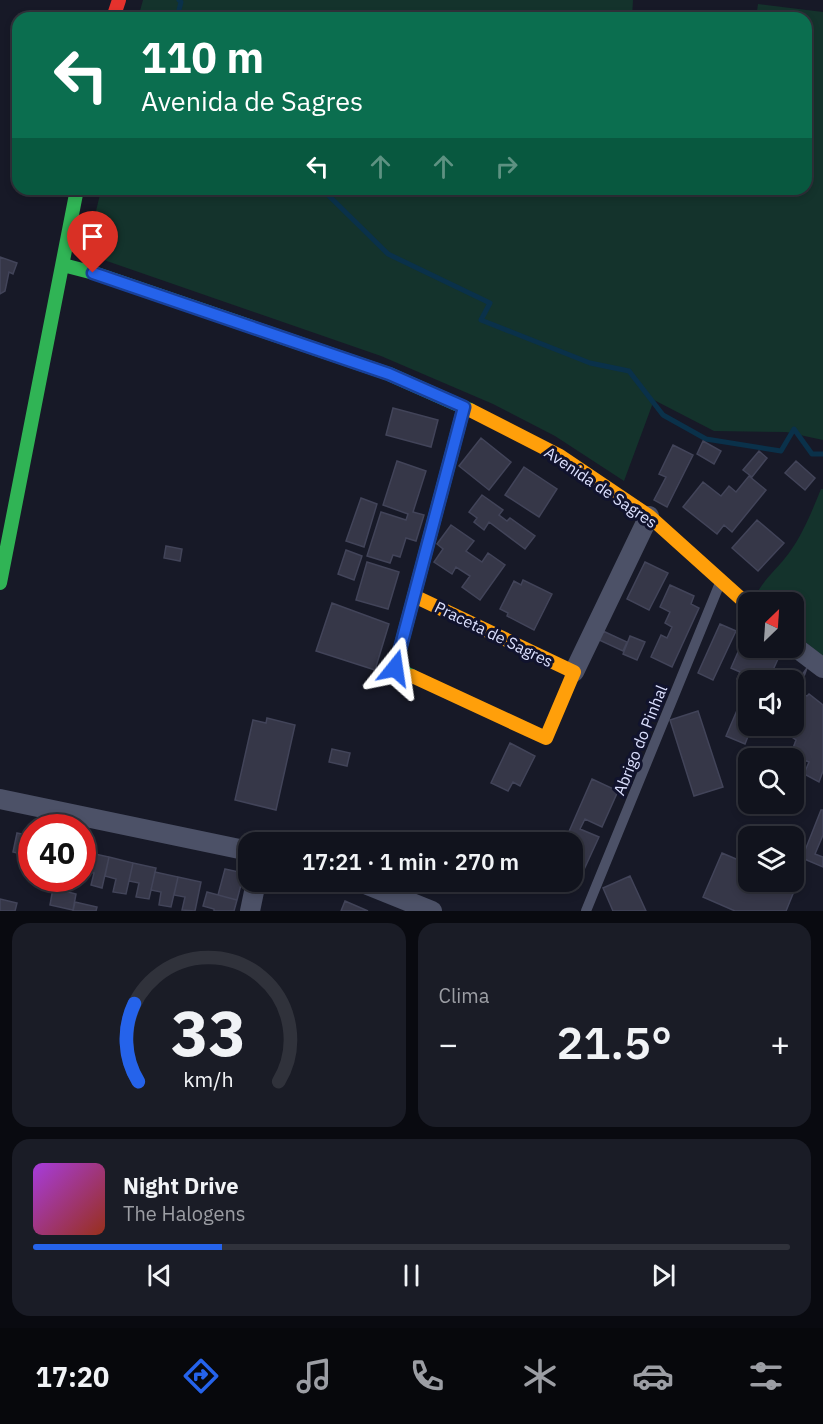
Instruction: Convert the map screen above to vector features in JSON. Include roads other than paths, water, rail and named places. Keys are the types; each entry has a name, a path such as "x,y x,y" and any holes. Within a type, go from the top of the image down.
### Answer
{"street":[{"path":"0,583 76,195"},
{"name":"Avenida de Sagres","path":"63,265 93,273 389,374 464,407 560,456 649,516 738,595"},
{"name":"Praceta de Sagres","path":"464,407 395,668 546,738 573,672 649,516"},
{"name":"Praceta de Sagres","path":"414,596 573,672"},
{"path":"804,654 823,668"},
{"path":"0,799 238,849"},
{"path":"249,911 254,892"},
{"path":"385,892 432,911"}],"lane":[{"name":"Abrigo do Pinhal","path":"586,911 721,579"}],"waterway":[{"path":"178,12 181,2 179,0"},
{"path":"328,195 388,254 490,303 481,320 590,363 629,371 663,415 706,439 781,451 794,429 812,454 823,454"}]}
